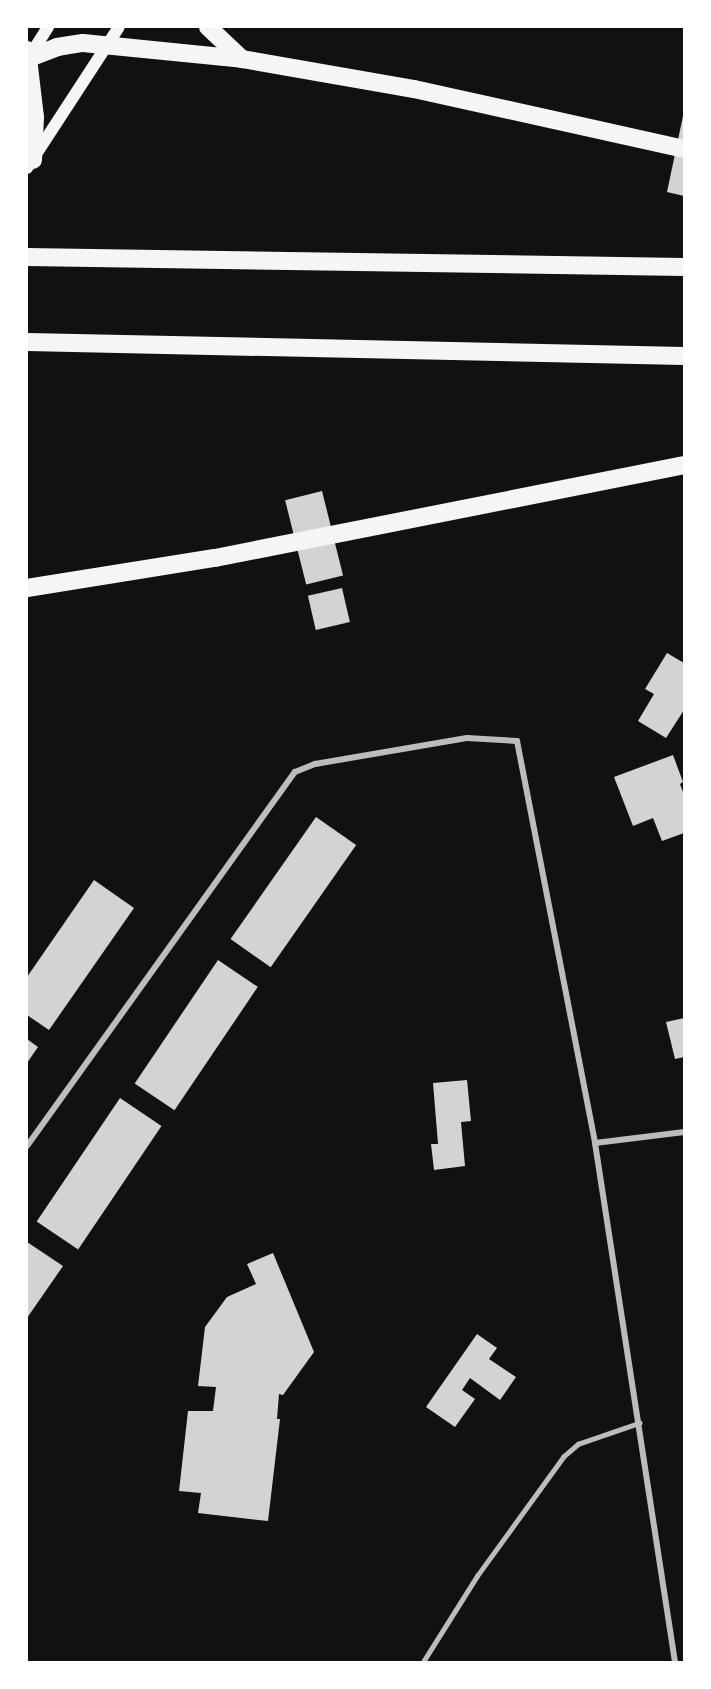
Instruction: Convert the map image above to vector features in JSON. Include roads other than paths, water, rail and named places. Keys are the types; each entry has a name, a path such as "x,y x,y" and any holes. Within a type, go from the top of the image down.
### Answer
{"highway":[{"path":"208,27 242,59"},
{"path":"30,164 35,117 28,56 71,44 108,44 242,59 414,89 684,149"},
{"path":"27,257 684,267"},
{"path":"27,342 684,356"},
{"path":"27,588 215,558 684,465"}],"main road":[{"path":"28,56 48,27"},
{"path":"30,164 119,27"}],"street":[{"path":"27,1146 295,772 315,764 467,738 517,741 595,1143 675,1662"},
{"path":"595,1143 684,1132"}],"lane":[{"path":"423,1662 477,1576 563,1457 578,1444 639,1423"}]}
